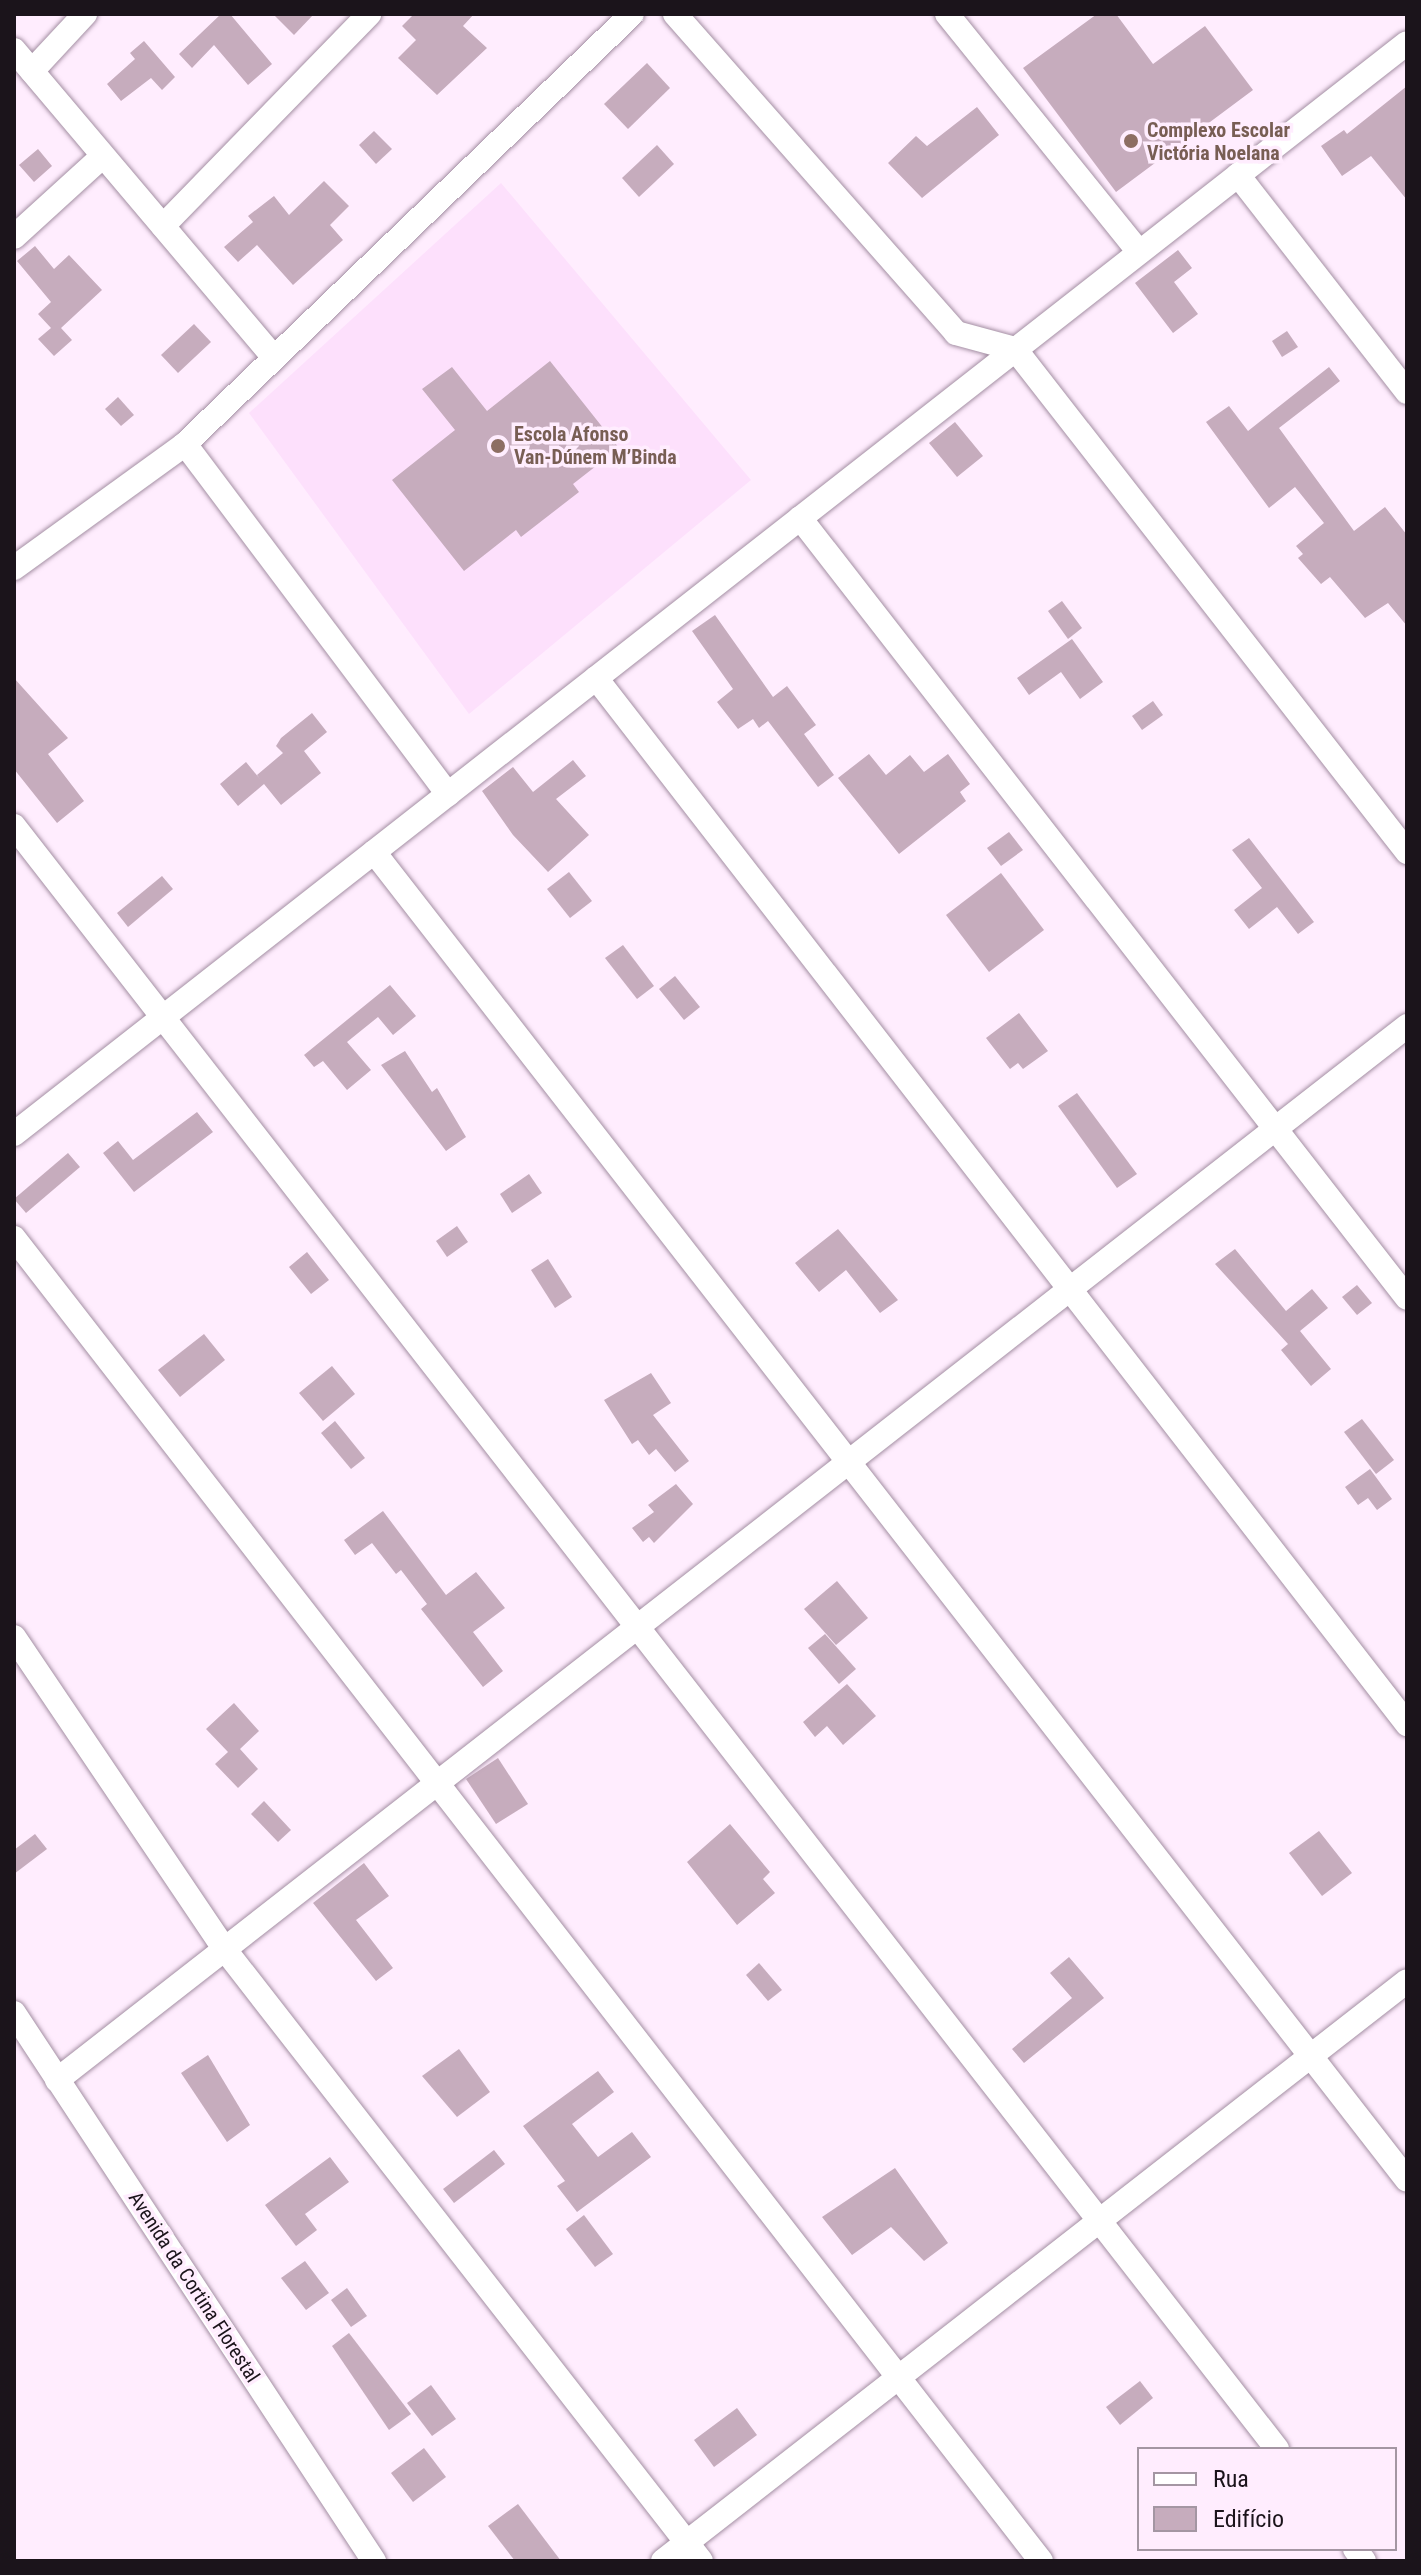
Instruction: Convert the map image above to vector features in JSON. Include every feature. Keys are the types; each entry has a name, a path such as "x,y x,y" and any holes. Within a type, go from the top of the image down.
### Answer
{"street":[{"path":"32,71 85,14"},
{"path":"163,226 369,14"},
{"path":"14,568 185,444 632,14"},
{"path":"675,14 956,333 1015,349 1407,852"},
{"path":"947,14 1139,252"},
{"path":"14,1134 1407,43"},
{"path":"14,50 274,358"},
{"path":"14,237 103,156"},
{"path":"1238,175 1407,392"},
{"path":"185,444 448,794"},
{"path":"800,518 1407,1298"},
{"path":"596,678 1407,1724"},
{"path":"14,826 161,1019 1275,2447"},
{"path":"374,852 1407,2180"},
{"path":"57,2080 1407,1026"},
{"path":"14,1238 1041,2561"},
{"path":"14,1637 226,1951 694,2552"},
{"path":"663,2561 694,2552 899,2377 1407,1981"},
{"name":"Avenida da Cortina Florestal","path":"14,2013 374,2561"}],"shaded area":[{"name":"Escola Afonso Van-Dúnem M’Binda","path":"501,183 751,480 469,714 249,413"}],"building":[{"path":"221,14 230,14 272,64 248,85 214,45 192,68 179,54"},
{"path":"273,14 314,14 294,35"},
{"path":"414,14 474,14 463,26 487,48 437,95 398,58 416,40 402,26"},
{"name":"Complexo Escolar Victória Noelana","path":"1097,14 1116,14 1153,64 1205,26 1253,90 1116,192 1023,68"},
{"path":"144,41 175,77 162,90 151,78 121,101 107,84 135,59 130,53"},
{"path":"647,63 670,88 628,129 604,104"},
{"path":"1407,86 1407,200 1371,156 1342,176 1321,146 1344,130 1347,134"},
{"path":"977,107 999,135 922,198 888,163 916,136 927,146"},
{"path":"374,131 392,149 376,164 359,145"},
{"path":"657,145 674,164 639,197 622,178"},
{"path":"38,149 52,166 34,182 19,165"},
{"path":"324,181 349,206 330,225 343,240 293,285 257,245 238,262 224,247 253,222 248,216 274,196 289,215"},
{"path":"35,246 54,269 69,255 102,290 61,328 72,340 54,356 38,339 51,328 38,314 51,302 17,261"},
{"path":"1178,250 1192,268 1174,282 1198,314 1173,333 1135,283"},
{"path":"194,324 211,342 178,373 161,355"},
{"path":"1287,331 1298,347 1282,357 1272,341"},
{"path":"550,361 619,448 573,484 579,492 521,537 516,530 464,571 392,480 455,430 422,389 452,367 487,411"},
{"path":"1329,367 1340,381 1279,428 1354,531 1385,507 1407,535 1407,626 1388,603 1365,618 1330,577 1321,584 1298,558 1303,554 1296,546 1324,523 1295,487 1269,508 1206,422 1229,406 1248,431"},
{"path":"118,397 134,415 121,426 105,409"},
{"path":"955,422 983,456 957,477 929,443"},
{"path":"1062,601 1082,628 1068,639 1048,611"},
{"path":"715,615 773,697 787,686 816,725 804,734 834,775 818,787 768,721 759,728 753,719 738,729 717,702 733,689 692,631"},
{"path":"1072,639 1103,682 1080,699 1061,672 1029,695 1017,678"},
{"path":"14,678 68,738 48,754 84,801 57,823 14,769"},
{"path":"1153,701 1163,715 1142,730 1132,716"},
{"path":"312,713 327,732 304,751 321,773 281,805 264,784 238,806 220,784 246,762 260,779 257,775 283,753 276,746 281,738"},
{"path":"869,754 886,775 910,755 924,772 948,754 970,784 960,792 966,801 899,854 838,778"},
{"path":"573,760 586,776 556,799 589,835 548,872 513,835 482,791 513,767 533,792"},
{"path":"1009,832 1023,850 1001,866 987,848"},
{"path":"1249,838 1314,922 1298,934 1277,907 1249,929 1234,910 1262,888 1232,850"},
{"path":"569,872 592,901 570,918 547,889"},
{"path":"1001,873 1044,930 989,972 946,915"},
{"path":"162,876 173,889 128,927 117,913"},
{"path":"623,945 654,986 637,999 605,958"},
{"path":"675,976 700,1007 684,1020 659,989"},
{"path":"390,985 416,1016 393,1035 378,1017 347,1042 371,1070 347,1090 323,1061 314,1067 304,1055"},
{"path":"1019,1013 1048,1051 1023,1069 1018,1063 1010,1069 986,1038"},
{"path":"405,1051 432,1092 437,1088 466,1137 446,1151 381,1065"},
{"path":"1077,1093 1137,1174 1117,1188 1058,1106"},
{"path":"197,1112 213,1132 134,1192 103,1153 118,1141 133,1160"},
{"path":"68,1153 80,1167 26,1213 14,1199"},
{"path":"529,1174 542,1193 512,1213 500,1194"},
{"path":"457,1226 468,1242 447,1257 436,1241"},
{"path":"838,1229 898,1300 880,1313 846,1270 819,1292 795,1263"},
{"path":"1235,1249 1286,1311 1312,1289 1328,1308 1300,1331 1331,1369 1311,1386 1281,1350 1288,1344 1215,1264"},
{"path":"307,1252 329,1280 311,1294 289,1267"},
{"path":"548,1259 572,1297 555,1308 531,1270"},
{"path":"1357,1285 1372,1303 1357,1315 1342,1297"},
{"path":"204,1334 225,1360 180,1397 158,1370"},
{"path":"332,1366 355,1394 323,1421 299,1393"},
{"path":"651,1373 671,1403 653,1415 689,1461 675,1472 656,1449 649,1455 638,1440 632,1444 604,1400"},
{"path":"1362,1419 1394,1460 1376,1474 1344,1432"},
{"path":"335,1421 365,1458 351,1469 321,1433"},
{"path":"1370,1469 1392,1499 1377,1510 1368,1498 1358,1505 1345,1487"},
{"path":"676,1484 693,1504 654,1543 649,1537 643,1542 632,1528 654,1512 648,1505"},
{"path":"383,1511 446,1595 476,1572 505,1608 473,1632 503,1671 483,1687 421,1609 427,1604 401,1570 396,1574 372,1543 355,1555 344,1540"},
{"path":"837,1581 868,1618 836,1645 804,1609"},
{"path":"825,1634 856,1669 839,1684 808,1648"},
{"path":"847,1684 876,1716 843,1745 827,1726 815,1737 803,1722"},
{"path":"234,1703 259,1731 240,1749 258,1769 238,1788 215,1764 228,1752 206,1729"},
{"path":"498,1758 528,1804 496,1824 466,1779"},
{"path":"264,1801 291,1830 278,1842 251,1814"},
{"path":"730,1824 770,1872 763,1879 775,1893 737,1925 687,1862"},
{"path":"1319,1831 1352,1873 1322,1896 1289,1853"},
{"path":"35,1834 47,1849 14,1874 14,1850"},
{"path":"364,1863 389,1896 356,1920 393,1968 376,1981 313,1903"},
{"path":"1069,1957 1104,1998 1024,2063 1012,2049 1072,1998 1050,1973"},
{"path":"759,1963 782,1990 768,2001 746,1975"},
{"path":"459,2049 490,2092 457,2117 422,2076"},
{"path":"208,2055 250,2125 227,2142 181,2073"},
{"path":"598,2071 614,2092 572,2124 598,2157 632,2132 651,2157 577,2212 557,2186 565,2181 523,2126"},
{"path":"494,2150 505,2164 454,2203 443,2189"},
{"path":"330,2157 349,2182 305,2214 317,2230 296,2246 265,2205"},
{"path":"895,2168 948,2243 924,2261 891,2227 852,2255 822,2217"},
{"path":"584,2215 613,2254 595,2267 566,2229"},
{"path":"305,2261 329,2293 306,2310 281,2278"},
{"path":"347,2288 367,2316 351,2327 331,2300"},
{"path":"349,2333 411,2414 389,2430 332,2346"},
{"path":"1140,2381 1153,2398 1120,2425 1106,2407"},
{"path":"431,2385 456,2419 432,2436 407,2403"},
{"path":"737,2408 757,2435 714,2467 694,2440"},
{"path":"424,2448 446,2477 413,2502 391,2473"},
{"path":"518,2504 561,2561 515,2561 488,2526"}],"place":[{"name":"Complexo Escolar Victória Noelana","path":"1131,141"},
{"name":"Escola Afonso Van-Dúnem M’Binda","path":"498,446"}]}
